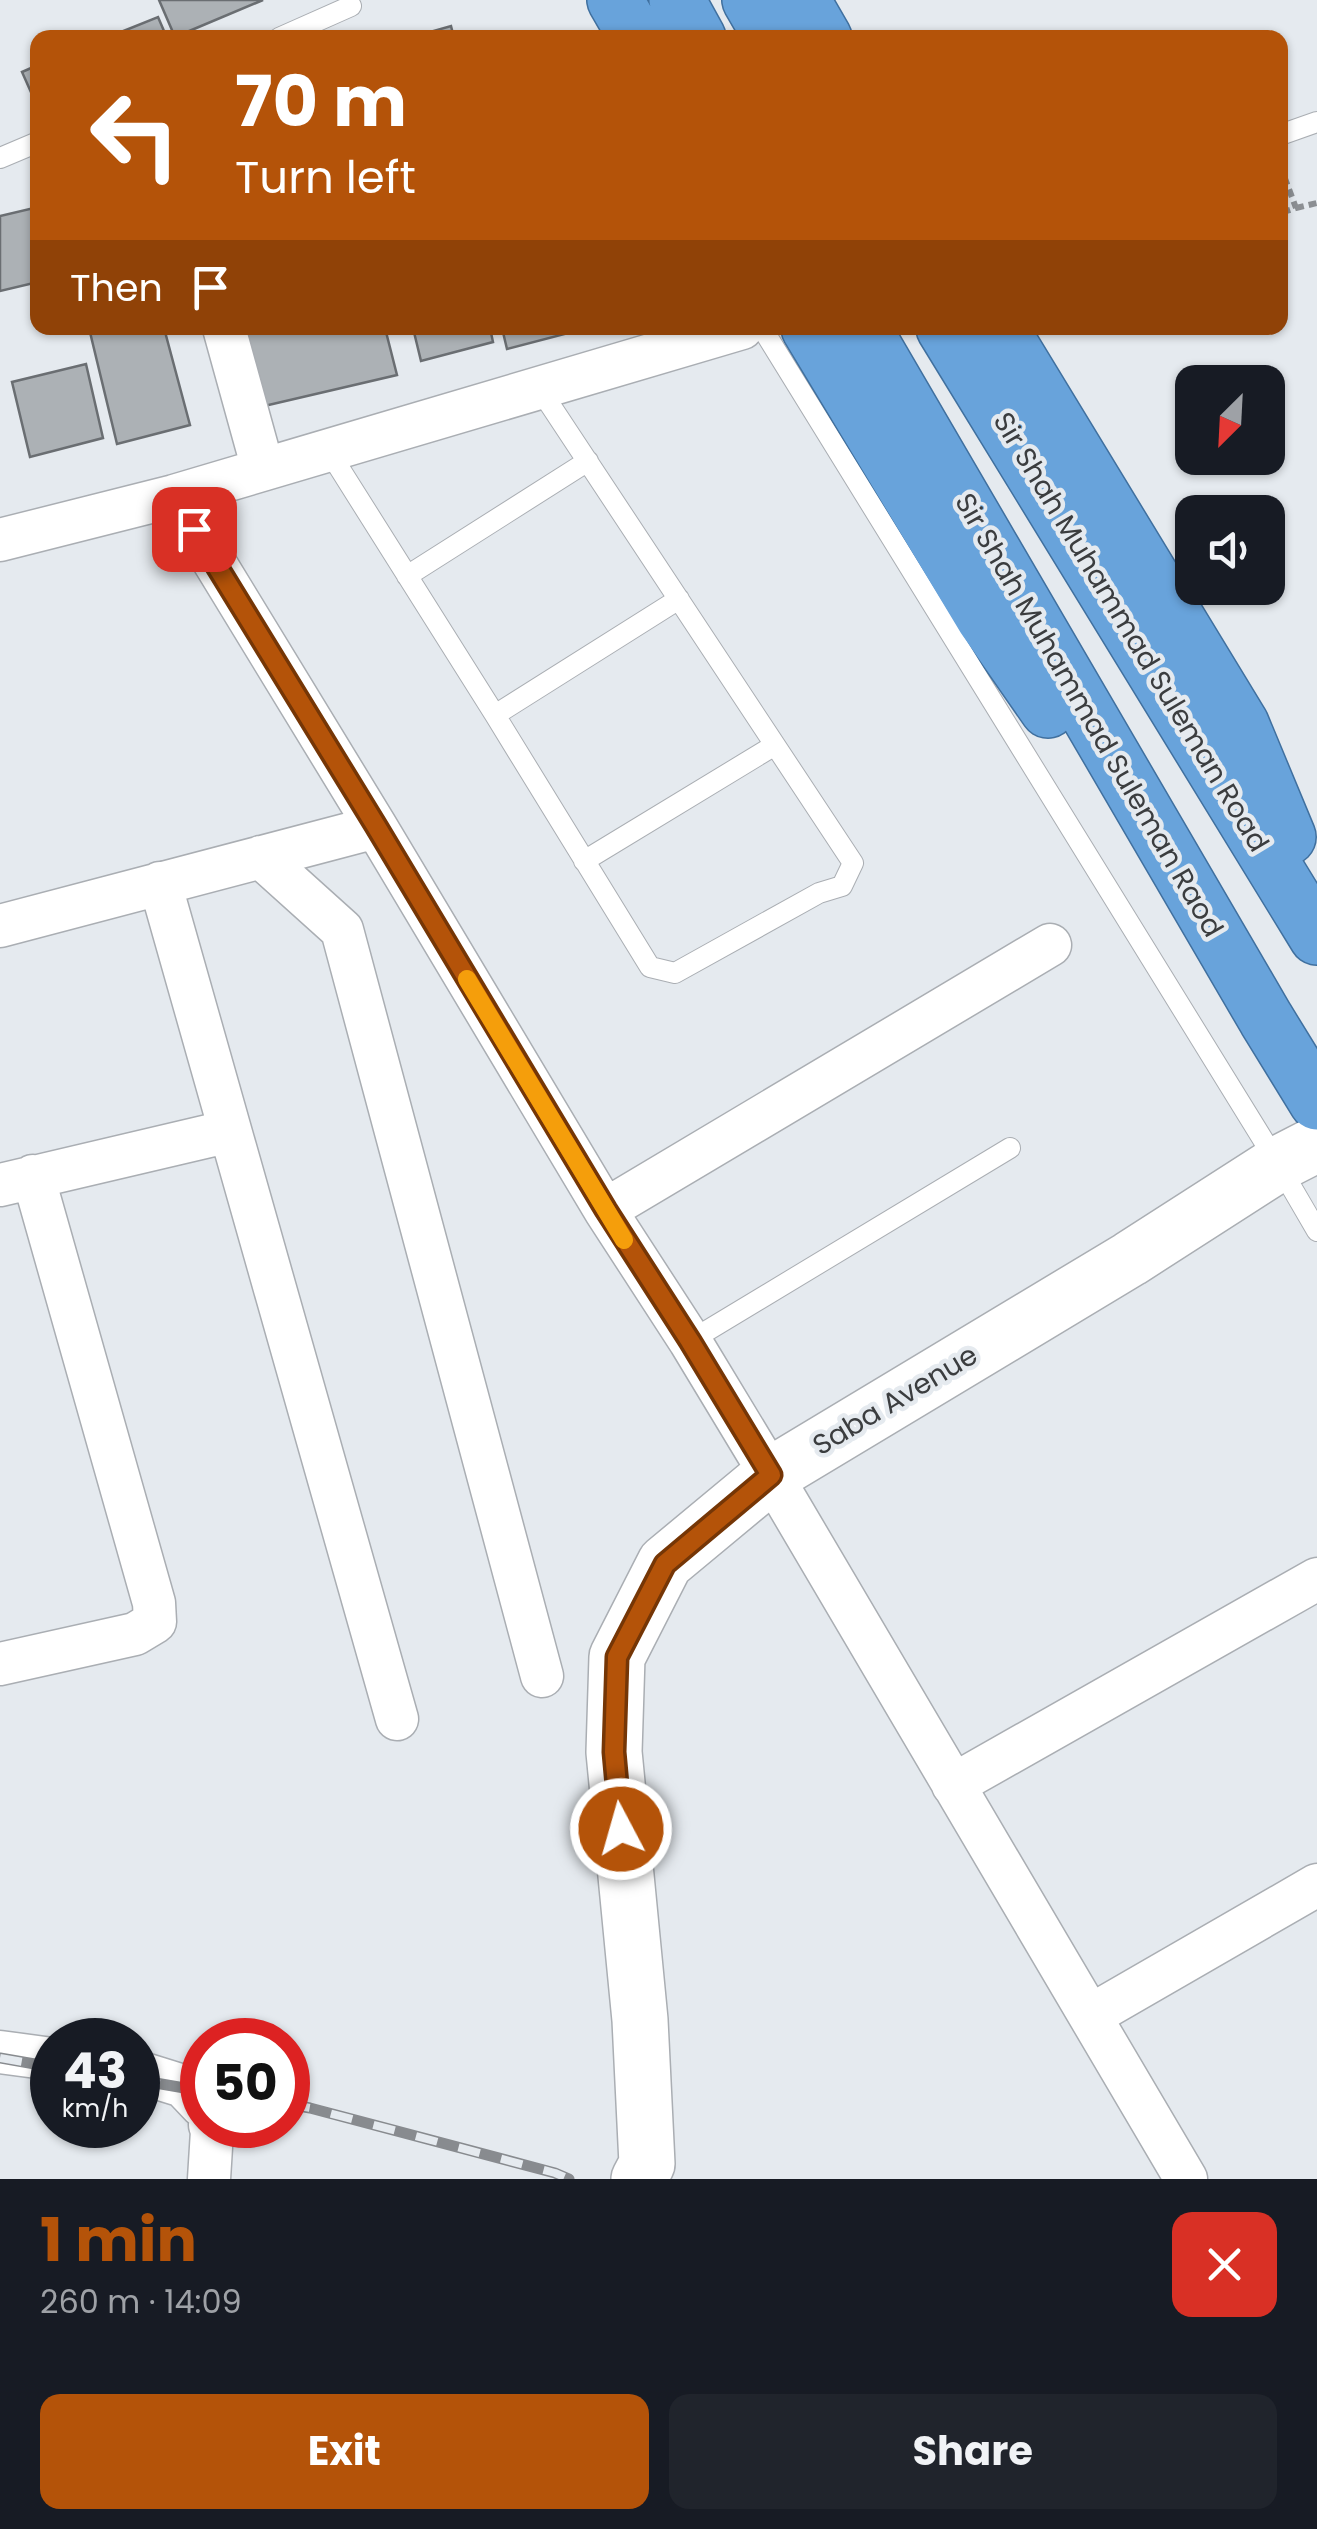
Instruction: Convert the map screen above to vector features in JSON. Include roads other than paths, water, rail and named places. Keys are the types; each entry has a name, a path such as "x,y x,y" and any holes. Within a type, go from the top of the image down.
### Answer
{"highway":[{"path":"615,0 632,30"},
{"path":"677,0 694,30"},
{"path":"750,0 767,30"},
{"path":"802,0 819,30"},
{"path":"846,0 852,30"},
{"path":"813,335 984,618 1266,1019"},
{"name":"Sir Shah Muhammad Suleman Raod","path":"867,335 1317,1102"},
{"name":"Sir Shah Muhammad Suleman Road","path":"948,335 1317,937"},
{"path":"1004,335 1240,724 1317,906"}],"main road":[{"name":"Saba Avenue","path":"639,2179 647,2164 640,2020 614,1752 617,1657 665,1564 771,1475 1298,1154"}],"street":[{"path":"226,335 262,470"},
{"path":"0,540 174,496 718,335"},
{"path":"174,496 771,1475 1186,2179"},
{"path":"0,926 376,826"},
{"path":"261,857 342,930 542,1676"},
{"path":"160,883 397,1719"},
{"path":"606,1210 1050,945"},
{"path":"0,1664 134,1634 155,1622 154,1603 16,1180 230,1131"},
{"path":"954,1785 1317,1579"},
{"path":"1090,2016 1317,1885"},
{"path":"0,2052 30,2057"},
{"path":"209,2179 211,2148"}],"lane":[{"path":"298,30 351,6"},
{"path":"1288,131 1317,122"},
{"path":"0,158 30,145"},
{"path":"767,335 1298,1154 1317,1231"},
{"path":"328,450 650,967 675,973 819,893 842,886 853,863 539,388"},
{"path":"407,576 588,461"},
{"path":"495,715 679,599"},
{"path":"584,860 775,745"},
{"path":"690,1341 1010,1148"}],"railway":[{"path":"0,2058 30,2063"},
{"path":"160,2084 180,2087"},
{"path":"310,2108 569,2179"}]}
